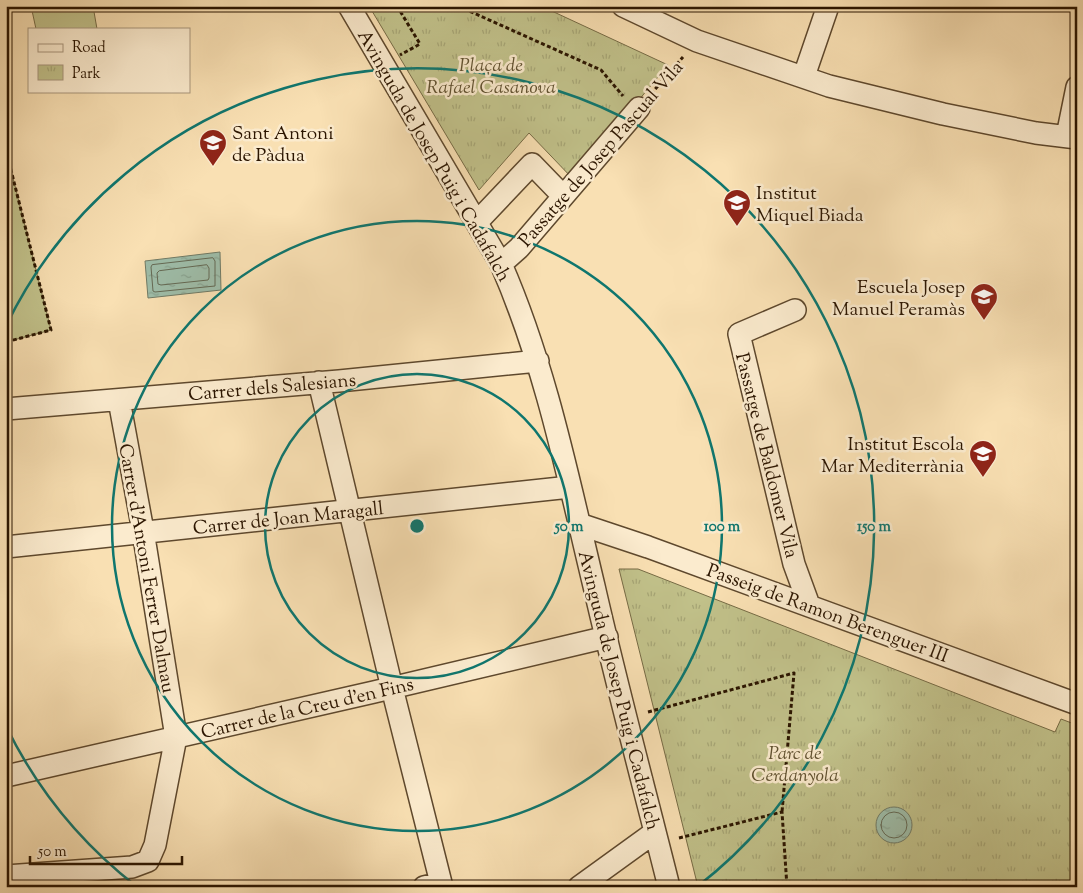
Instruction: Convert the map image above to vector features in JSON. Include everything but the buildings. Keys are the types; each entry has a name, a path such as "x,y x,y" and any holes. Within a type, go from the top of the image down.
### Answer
{"street":[{"name":"Avinguda de Josep Puig i Cadafalch","path":"349,6 501,264 520,309 538,361 669,887"},
{"path":"623,6 697,41 829,86 943,114 1036,133 1072,137 1077,87"},
{"path":"804,76 828,6"},
{"name":"Passatge de Josep Pascual Vila","path":"501,264 518,248 638,110"},
{"path":"477,222 532,164 563,196"},
{"name":"Passatge de Baldomer Vila","path":"795,310 739,334 794,564 809,605"},
{"name":"Carrer dels Salesians","path":"6,409 538,361"},
{"path":"319,382 392,688 436,885"},
{"name":"Carrer d'Antoni Ferrer Dalmau","path":"119,400 143,532 176,737"},
{"name":"Carrer de Joan Maragall","path":"6,547 570,487"},
{"name":"Passeig de Ramon Berenguer III","path":"579,524 657,550 1077,704"},
{"name":"Carrer de la Creu d'en Fins","path":"6,776 606,637"},
{"path":"6,876 132,867 148,861 155,845 176,737"},
{"path":"579,887 655,832"}],"path":[{"path":"386,67 399,56 420,44 397,6"},
{"path":"458,6 601,70 638,110"},
{"name":"Passatge de Josep Pascual Vila","path":"638,110 697,41"},
{"path":"6,150 51,330 6,342"},
{"path":"648,712 794,673 782,812 787,887"},
{"path":"679,838 782,812"}],"green space":[{"path":"31,6 93,6 97,28 36,28"},
{"name":"Plaça de Rafael Casanova","path":"369,6 541,6 668,65 573,179 529,133 479,190"},
{"path":"6,150 51,330 6,342"},
{"name":"Parc de Cerdanyola","path":"619,569 638,569 1055,732 1061,719 1077,725 1077,887 698,887"}],"water":[{"path":"220,252 221,290 148,298 145,261"},
{"path":"894,807 901,808 907,812 911,818 911,832 907,838 901,842 894,843 887,842 881,838 877,832 876,825 877,818 881,812 887,808"}],"place":[{"name":"Sant Antoni de Pàdua","path":"213,167"},
{"name":"Institut Miquel Biada","path":"737,227"},
{"name":"Escuela Josep Manuel Peramàs","path":"984,321"},
{"name":"Institut Escola Mar Mediterrània","path":"983,478"}]}
